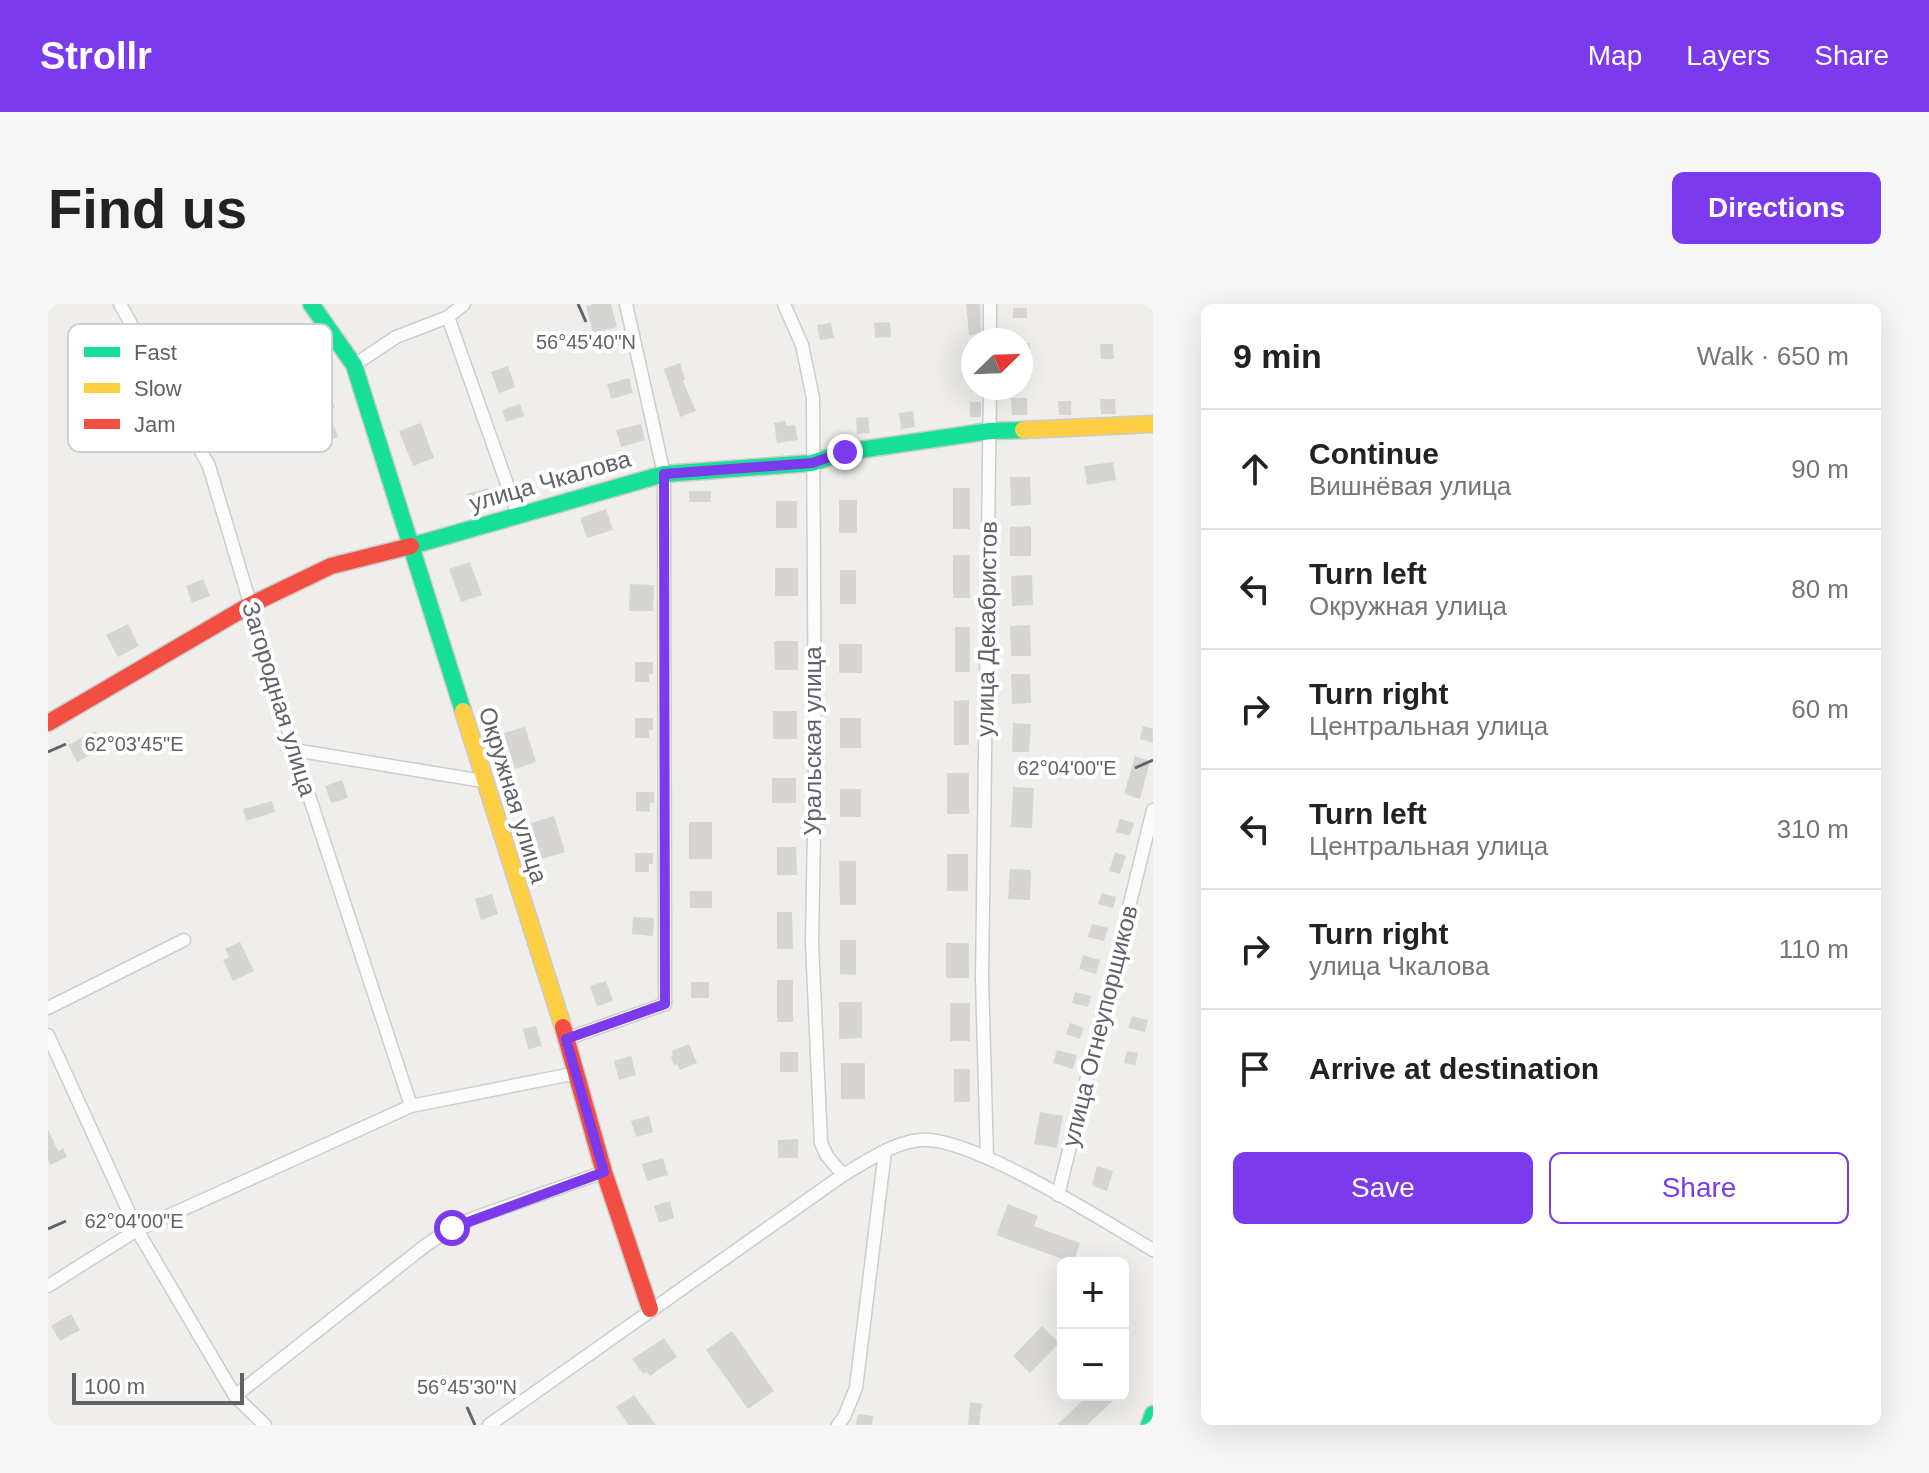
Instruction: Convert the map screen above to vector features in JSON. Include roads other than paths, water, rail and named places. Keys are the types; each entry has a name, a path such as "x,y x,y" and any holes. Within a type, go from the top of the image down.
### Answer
{"street":[{"name":"Загородная улица","path":"120,304 131,324"},
{"name":"Окружная улица","path":"311,304 325,324"},
{"path":"354,365 396,337 448,317 464,304"},
{"path":"566,1039 665,1004 664,474 626,304"},
{"name":"Уральская улица","path":"784,304 802,345 813,398 815,761 812,943 821,1143 827,1156 843,1175"},
{"path":"990,304 990,328"},
{"path":"448,317 518,515"},
{"name":"Окружная улица","path":"332,334 354,365 577,1073 604,1172 650,1309"},
{"name":"улица Декабристов","path":"987,1158 982,963 990,400"},
{"name":"улица Чкалова","path":"48,723 250,605 331,566 664,474 812,463 845,452 990,431 1153,424"},
{"name":"Загородная улица","path":"201,452 209,466 294,750 411,1106"},
{"path":"294,750 483,781"},
{"name":"улица Огнеупорщиков","path":"1058,1195 1153,810"},
{"path":"48,1008 184,940"},
{"path":"48,1035 137,1230 235,1396 265,1425"},
{"path":"48,1286 137,1230 411,1106 577,1073"},
{"path":"489,1425 843,1175 885,1151 919,1140 939,1140 987,1158 1153,1250"},
{"path":"838,1425 856,1388 885,1151"},
{"path":"235,1396 426,1245 452,1228 604,1172"},
{"path":"1149,1425 1153,1414"}]}
